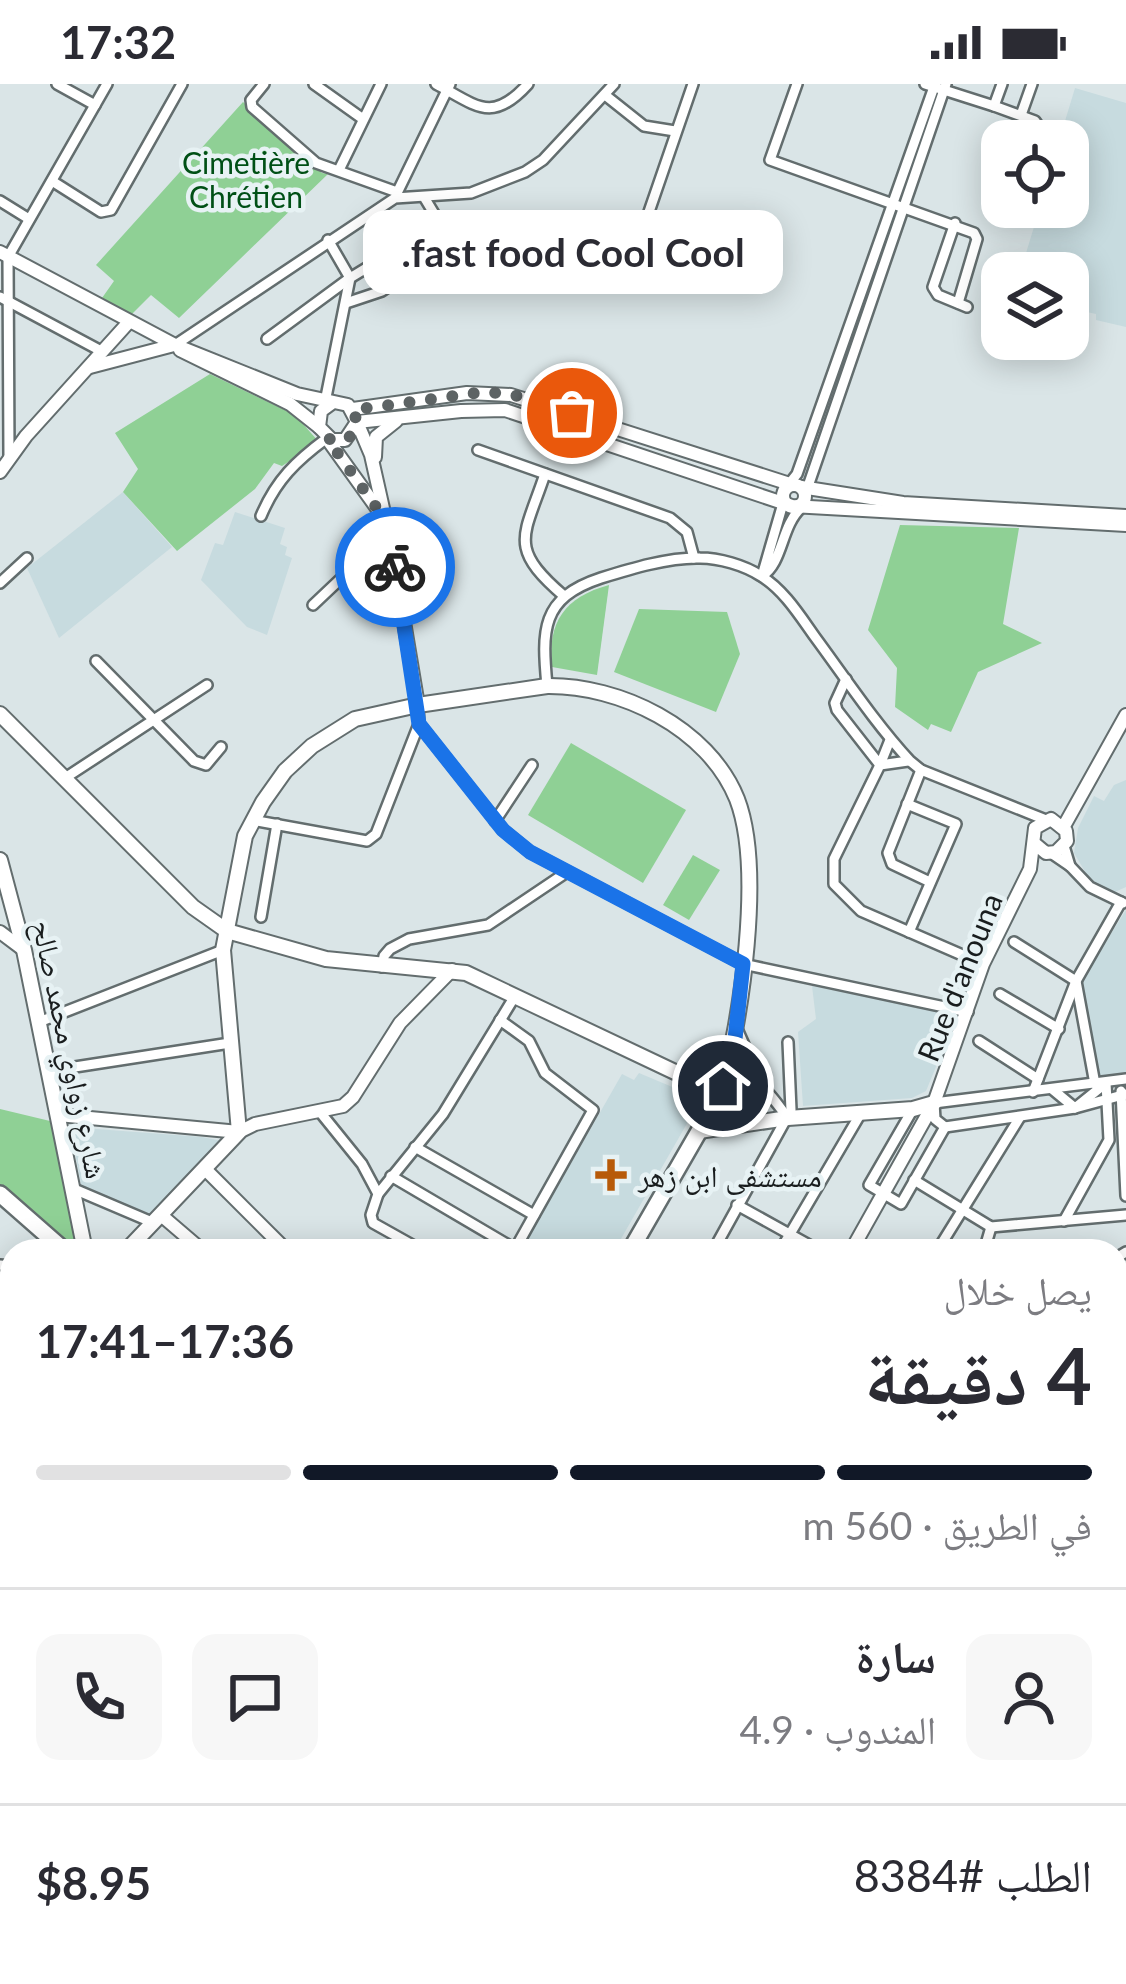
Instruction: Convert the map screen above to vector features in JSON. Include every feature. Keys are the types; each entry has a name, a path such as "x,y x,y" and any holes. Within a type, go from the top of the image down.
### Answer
{"main road":[{"path":"138,1239 239,1132 223,950 251,820 285,771 334,729 376,713 547,686 602,691 675,727 714,761 737,799 745,838 748,891 743,964 722,1089 637,1239"},
{"path":"0,714 7,729 65,778 193,908 227,931 326,958 382,967 452,970 722,1089"},
{"name":"شارع زواوي محمد صالح","path":"0,860 24,950 83,1239"},
{"path":"699,1132 934,1103"},
{"path":"0,1194 51,1239"}],"street":[{"path":"57,84 95,105"},
{"path":"9,457 4,438 4,255 107,84"},
{"path":"52,182 101,212 111,209 182,84"},
{"path":"263,84 251,100 252,107 316,163 396,195 424,196 471,193 525,172 543,160 614,84"},
{"path":"314,84 363,119"},
{"path":"339,170 381,84"},
{"path":"436,84 485,109 511,103 528,84"},
{"path":"641,235 693,84"},
{"path":"797,84 770,160 955,223 974,232 977,239 963,305 938,295 933,287 955,223"},
{"path":"994,106 1002,84"},
{"path":"1021,115 1032,84"},
{"path":"780,592 768,566 937,86 1033,120"},
{"path":"91,367 175,345 396,195 449,87"},
{"path":"604,95 644,126 675,131"},
{"path":"424,196 473,278"},
{"path":"0,201 29,219"},
{"path":"267,339 350,278 440,223"},
{"path":"261,516 286,471 323,433 321,412 328,402 350,278 328,240"},
{"path":"4,255 193,358 290,404 323,433 383,517"},
{"path":"346,303 382,291 427,261 441,278"},
{"path":"5,299 103,352"},
{"path":"0,472 26,436 128,323"},
{"path":"175,345 297,394 341,403 355,416 388,534 418,705 419,724 376,834 367,841 251,820"},
{"path":"355,416 467,393 511,394 795,495 1126,516"},
{"path":"355,416 480,410 518,413 795,495 1126,525"},
{"path":"323,433 345,440 355,416"},
{"path":"376,482 376,437 403,417"},
{"path":"4,438 26,436"},
{"path":"478,450 670,518 687,532 694,557"},
{"path":"545,474 523,541 526,554 564,596"},
{"path":"762,576 795,495"},
{"path":"313,605 388,534"},
{"path":"547,686 546,623 564,596 603,578 694,557 745,568 780,592 910,761 921,770 1046,821 1067,836 1064,845 1070,866"},
{"path":"0,583 27,558"},
{"path":"745,568 768,566"},
{"path":"96,661 201,766 221,747"},
{"path":"846,679 837,710 880,765"},
{"path":"65,778 207,685"},
{"path":"1046,821 1087,780 1126,715"},
{"path":"419,724 495,821 530,852 567,872 743,964 968,1012"},
{"path":"890,740 835,860 832,876 837,890 853,905 983,964"},
{"path":"880,765 910,761"},
{"path":"495,821 532,765"},
{"path":"921,770 888,858 930,882"},
{"path":"907,804 956,824 909,932"},
{"name":"Rue d'anouna","path":"858,1239 934,1103 983,964 1044,850 1033,833 1046,821"},
{"path":"261,917 277,824"},
{"path":"1044,850 1064,845"},
{"path":"1033,1092 1076,981 1123,903 1090,887 1070,866 1044,850"},
{"path":"382,967 384,956 398,943 488,925 567,872"},
{"path":"0,917 12,903"},
{"path":"0,932 24,950"},
{"path":"1014,942 1076,981 1111,1081 1124,1095 1126,1191"},
{"path":"39,1022 223,950"},
{"path":"58,1114 239,1132 255,1124 343,1106 400,1023 452,970"},
{"path":"1000,994 1058,1029"},
{"path":"402,1239 374,1223 371,1215 378,1194 443,1114 514,996"},
{"path":"500,1021 529,1041 545,1073 593,1110 520,1239"},
{"path":"736,1024 763,1086 788,1118"},
{"path":"979,1041 1038,1079"},
{"path":"719,1239 788,1118 792,1104 788,1042"},
{"path":"49,1070 230,1043"},
{"path":"755,1122 730,1114 722,1089 742,1078 763,1086"},
{"path":"1111,1081 934,1103 935,1119 945,1127 1020,1118 1124,1095"},
{"path":"1064,1220 1108,1140 1111,1081"},
{"path":"1075,1108 1111,1081"},
{"path":"1052,1089 1075,1108"},
{"path":"913,1109 869,1186 901,1204 945,1127"},
{"path":"320,1112 378,1194"},
{"path":"787,1239 861,1113"},
{"path":"944,1239 1020,1118"},
{"path":"415,1147 534,1215"},
{"path":"205,1169 274,1239"},
{"path":"392,1176 496,1239"},
{"path":"914,1180 991,1227 1126,1215"},
{"path":"74,1189 157,1219 185,1239"},
{"path":"737,1205 799,1239"},
{"path":"988,1239 991,1227"}],"shaded area":[{"path":"1075,88 1126,103 1126,327 1096,320 1096,314 1089,312 1089,252 1026,252 1034,228 1089,228 1089,120 1065,120"},
{"path":"123,492 172,547 59,638 27,568"},
{"path":"235,512 285,528 280,544 292,558 267,635 247,627 201,580 215,543 223,545"},
{"path":"1126,780 1126,887 1115,892 1090,880 1074,853 1078,828 1094,796 1104,801 1114,785"},
{"path":"1126,910 1126,1076 1099,1081 1079,984"},
{"path":"812,986 947,1013 954,1023 926,1091 912,1098 803,1106 798,1032 816,1019"},
{"name":"مستشفى ابن زهر","path":"639,1073 701,1099 621,1239 528,1239 622,1074 634,1080"},
{"path":"70,1127 222,1141 152,1214 82,1190"}],"green space":[{"name":"Cimetière Chrétien","path":"243,102 328,174 179,318 151,295 131,315 102,298 114,281 96,265"},
{"path":"210,374 295,415 319,442 282,466 274,463 255,489 177,551 123,492 138,469 115,433"},
{"path":"900,525 1019,528 1003,624 1042,643 978,672 951,732 931,724 928,730 895,707 897,668 868,630"},
{"path":"609,585 597,675 552,667 553,637 562,614 581,597"},
{"path":"639,609 727,612 740,654 716,712 614,672"},
{"path":"571,743 686,810 643,883 528,815"},
{"path":"693,855 720,870 689,920 663,905"},
{"path":"0,1109 50,1121 79,1239 56,1239 0,1188"}],"way so far":[{"path":"395,567 383,517 327,438 338,442 351,436 357,422 353,410 483,392 511,394 572,413"}],"place":[{"name":"fast food Cool Cool.","path":"572,413"},
{"name":"مستشفى ابن زهر","path":"611,1175"}],"route":[{"path":"395,567 419,724 503,830 530,852 743,964 735,1039 723,1086"}]}
